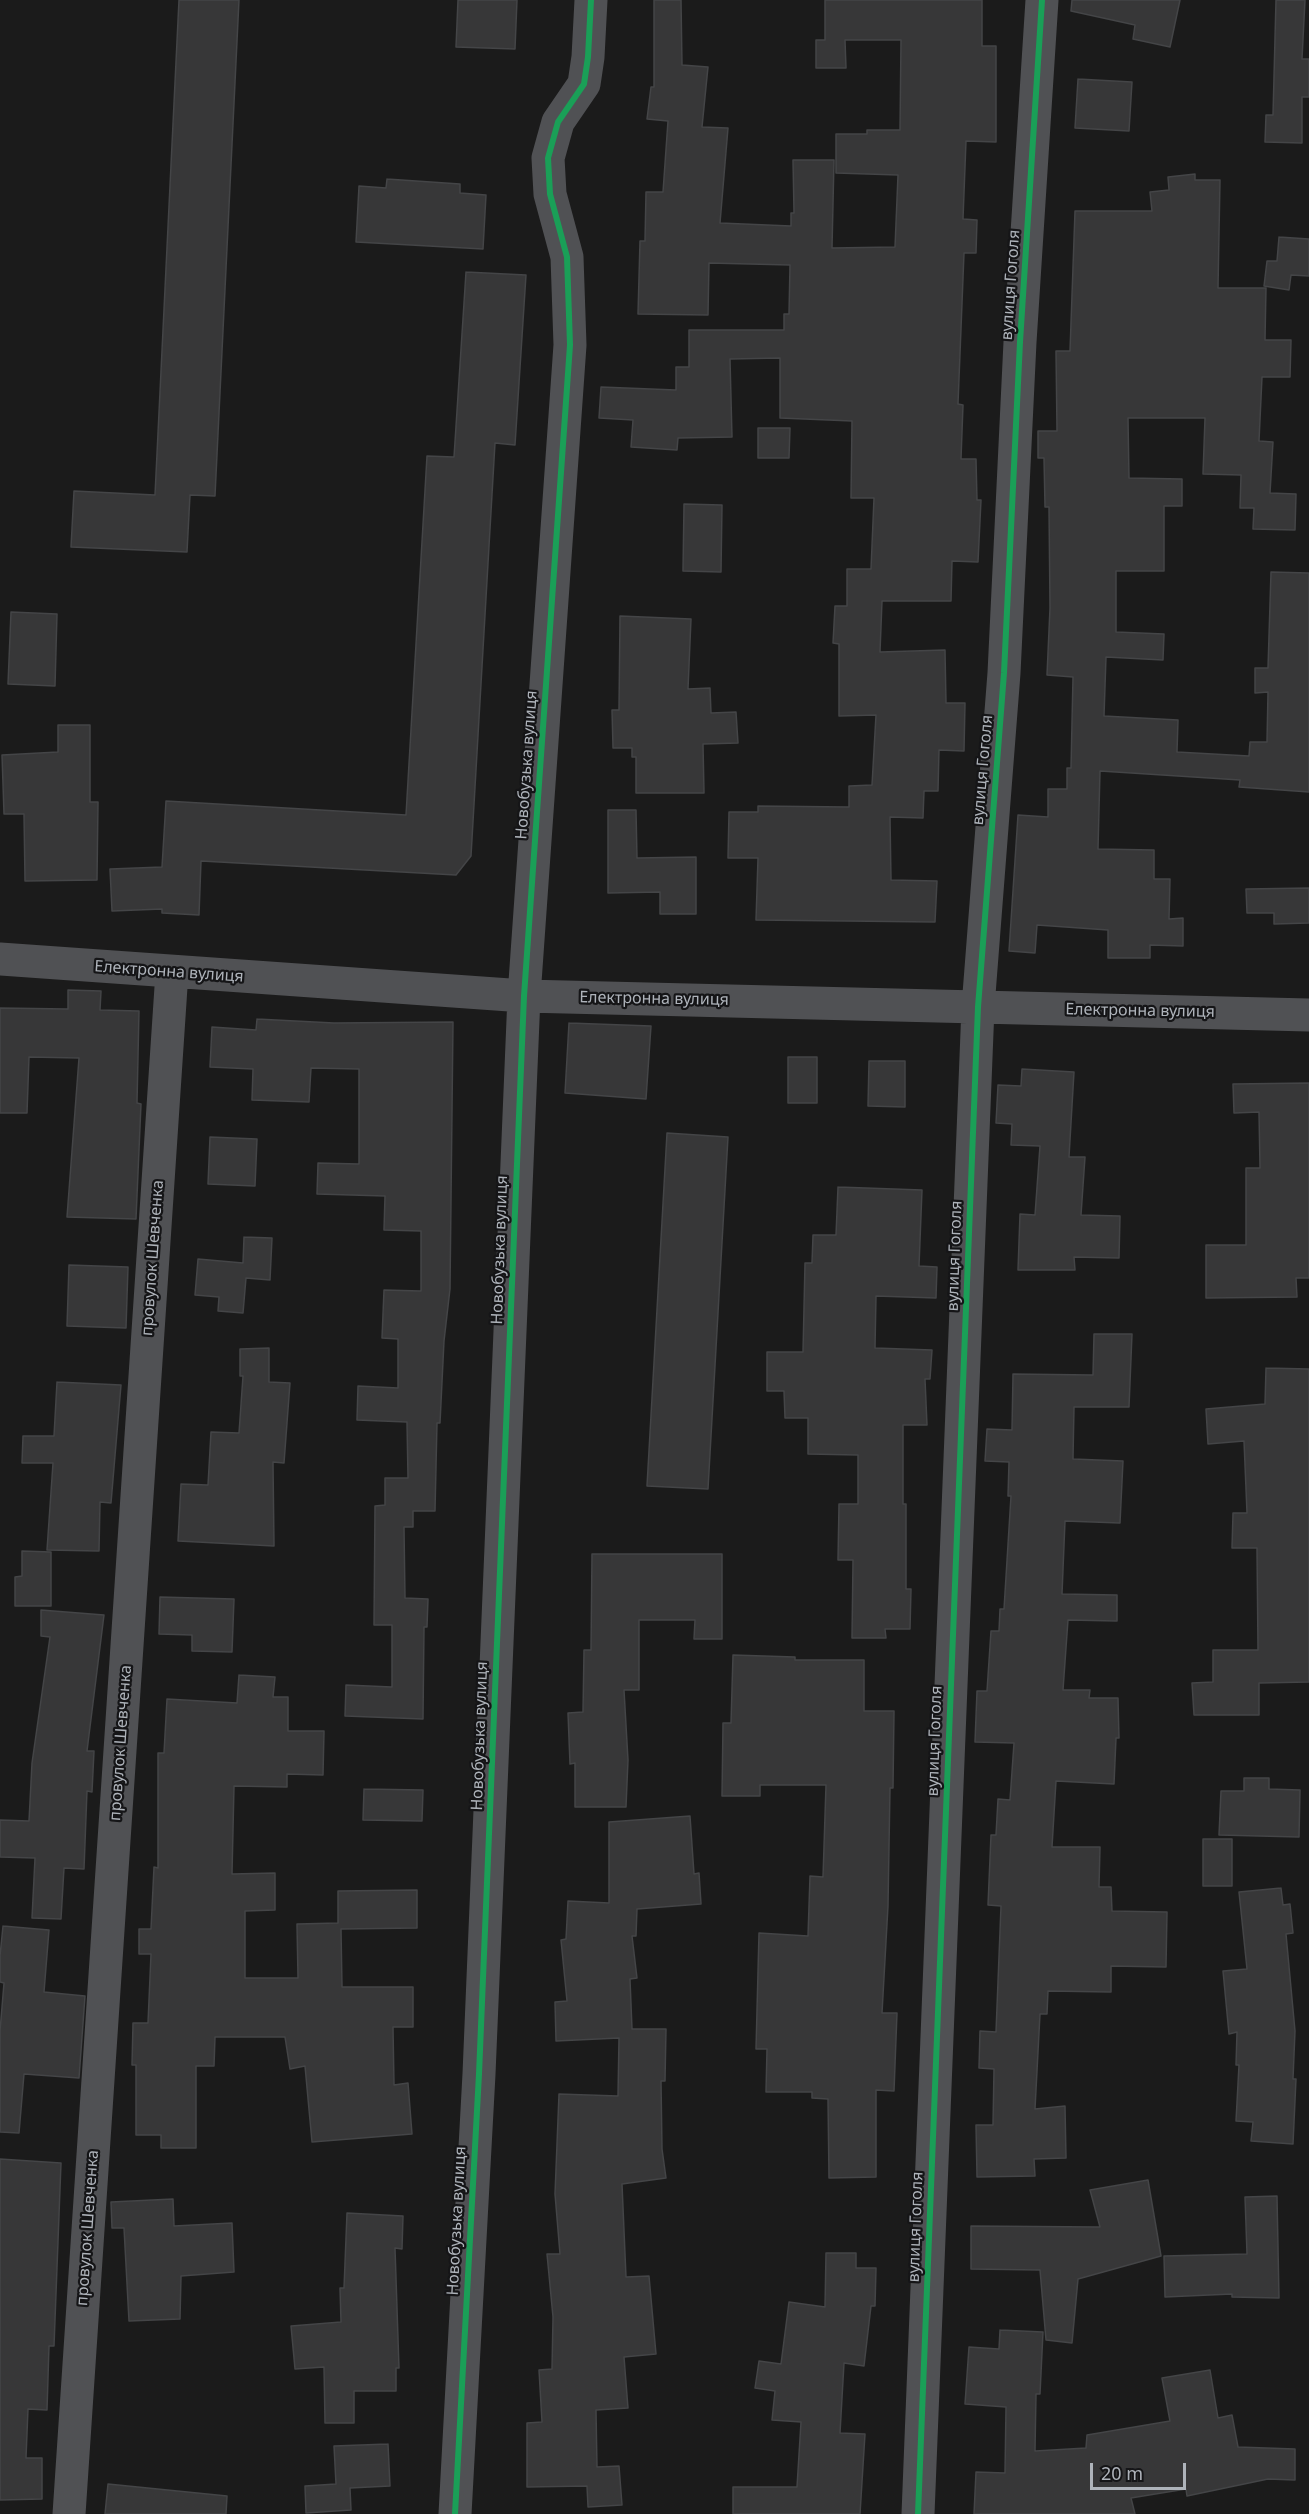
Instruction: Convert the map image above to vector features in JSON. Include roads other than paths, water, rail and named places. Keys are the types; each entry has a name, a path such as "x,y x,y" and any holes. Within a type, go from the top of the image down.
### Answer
{"street":[{"name":"Новобузька вулиця","path":"455,2514 479,2074 524,996 570,345 567,258 550,194 548,158 558,122 584,84 591,0"},
{"name":"вулиця Гоголя","path":"918,2514 978,1007 1005,673 1020,342 1042,0"},
{"name":"Електронна вулиця","path":"0,959 524,996 1309,1014"},
{"name":"провулок Шевченка","path":"69,2514 172,972"}]}
